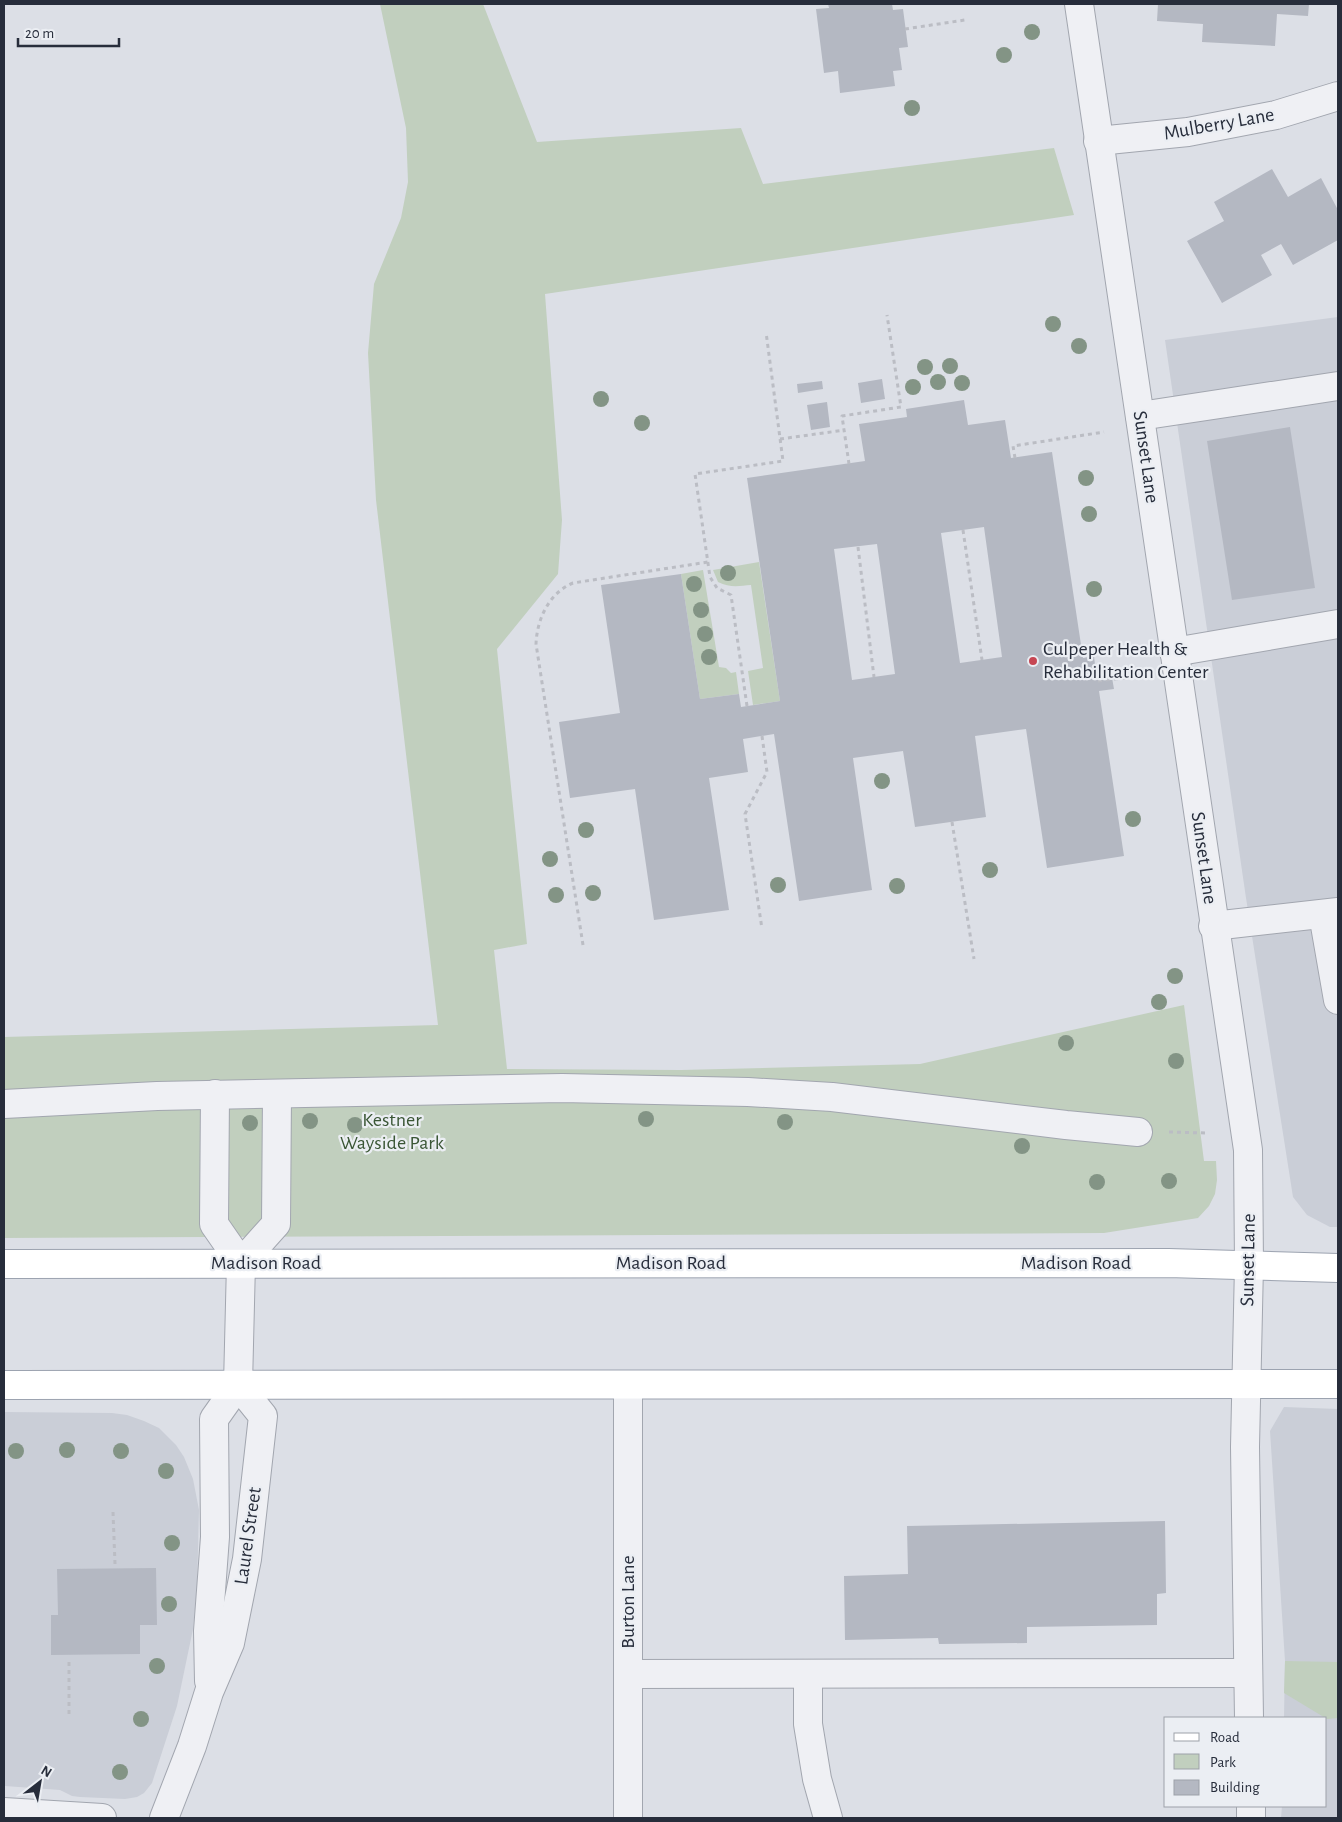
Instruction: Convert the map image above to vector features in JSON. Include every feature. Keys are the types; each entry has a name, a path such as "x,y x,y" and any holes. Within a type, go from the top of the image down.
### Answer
{"main road":[{"name":"Madison Road","path":"4,1264 1168,1263 1338,1268"},
{"path":"4,1385 1338,1384"}],"street":[{"name":"Sunset Lane","path":"1079,4 1213,926 1248,1150 1249,1265 1245,1447 1249,1717"},
{"name":"Mulberry Lane","path":"1098,141 1188,132 1276,115 1338,96"},
{"path":"1140,416 1338,386"},
{"path":"1174,652 1338,624"},
{"path":"1213,926 1331,913 1338,1000"},
{"path":"4,1104 215,1094 562,1088 748,1092 832,1097 1138,1132"},
{"path":"215,1094 214,1224 241,1263 238,1385"},
{"path":"241,1263 276,1224 277,1094"},
{"name":"Laurel Street","path":"164,1818 192,1746 209,1692 230,1643 247,1559 263,1416 238,1385 214,1419 215,1537 208,1631 209,1692"},
{"name":"Burton Lane","path":"628,1386 628,1818"},
{"path":"628,1674 1248,1673"},
{"path":"808,1674 808,1724 817,1779 828,1818"},
{"path":"4,1812 102,1818"}],"path":[{"path":"906,29 966,20"},
{"path":"850,464 842,416 901,406 887,315"},
{"path":"747,706 731,595 717,588 710,577 695,474 783,461 766,332"},
{"path":"780,439 844,430"},
{"path":"1015,458 1013,446 1104,432"},
{"path":"963,530 982,660"},
{"path":"858,546 874,677"},
{"path":"583,945 536,634 545,610 554,596 573,583 708,562"},
{"path":"1098,682 1140,676"},
{"path":"762,736 767,772 745,814 762,929"},
{"path":"952,822 974,959"},
{"path":"1138,1132 1206,1133"},
{"path":"113,1512 115,1564"},
{"path":"69,1659 69,1714"}],"shaded area":[{"path":"1338,317 1338,1227 1330,1227 1307,1215 1293,1197 1246,898 1165,340"},
{"path":"1284,1407 1338,1409 1338,1818 1281,1818 1282,1807 1327,1807 1327,1717 1284,1717 1285,1661 1270,1431"},
{"path":"5,1412 112,1413 127,1415 144,1421 159,1428 176,1445 184,1457 193,1479 199,1510 197,1588 193,1629 177,1706 152,1783 144,1793 137,1797 125,1799 80,1797 72,1796 60,1790 5,1786"}],"green space":[{"name":"Kestner Wayside Park","path":"380,4 483,4 537,142 741,128 763,184 1054,148 1074,215 545,294 562,520 558,574 497,649 527,944 494,950 507,1069 681,1070 920,1064 1184,1005 1204,1161 1216,1161 1217,1180 1215,1194 1209,1206 1198,1218 1104,1233 4,1238 4,1037 438,1025 376,500 368,353 374,284 401,218 408,182 406,128"},
{"path":"759,562 780,701 753,705 748,671 763,668 751,585 734,586 722,584 718,582 713,570"},
{"path":"703,570 719,667 726,668 731,673 736,672 739,694 700,699 681,574"},
{"path":"1285,1661 1338,1662 1338,1718 1327,1719 1327,1717 1324,1717 1284,1693"}],"building":[{"path":"828,4 892,4 893,10 903,9 908,47 899,48 902,70 893,71 895,86 840,93 838,71 824,73 816,9 829,8"},
{"path":"1158,4 1309,4 1308,16 1277,14 1275,46 1202,42 1203,24 1157,21"},
{"path":"1272,169 1288,197 1321,178 1338,210 1338,240 1293,265 1281,244 1261,255 1272,275 1222,303 1187,241 1224,221 1214,202"},
{"path":"882,379 885,399 861,403 858,383"},
{"path":"822,381 823,389 798,393 797,384"},
{"name":"Culpeper Health & Rehabilitation Center","path":"964,400 968,425 1005,420 1011,458 1052,452 1083,658 1094,656 1096,674 1111,672 1114,689 1099,691 1124,856 1047,868 1026,729 975,736 986,817 915,827 903,751 853,758 872,890 799,901 774,734 743,739 748,772 709,778 729,910 654,920 635,789 570,798 559,722 620,713 601,585 681,574 700,699 739,694 741,707 780,701 747,478 865,461 859,424 907,417 906,409","holes":["984,527 1002,657 960,663 941,533","877,544 895,674 852,680 834,549"]},
{"path":"827,402 830,427 811,430 807,405"},
{"path":"1290,427 1315,588 1232,600 1207,441"},
{"path":"1165,1521 1166,1593 1157,1594 1157,1625 1027,1627 1027,1643 939,1644 938,1638 845,1640 844,1576 908,1574 907,1526"},
{"path":"156,1568 157,1625 140,1625 140,1654 51,1655 51,1615 58,1615 57,1569"}],"place":[{"name":"Culpeper Health & Rehabilitation Center","path":"1033,661"}]}
